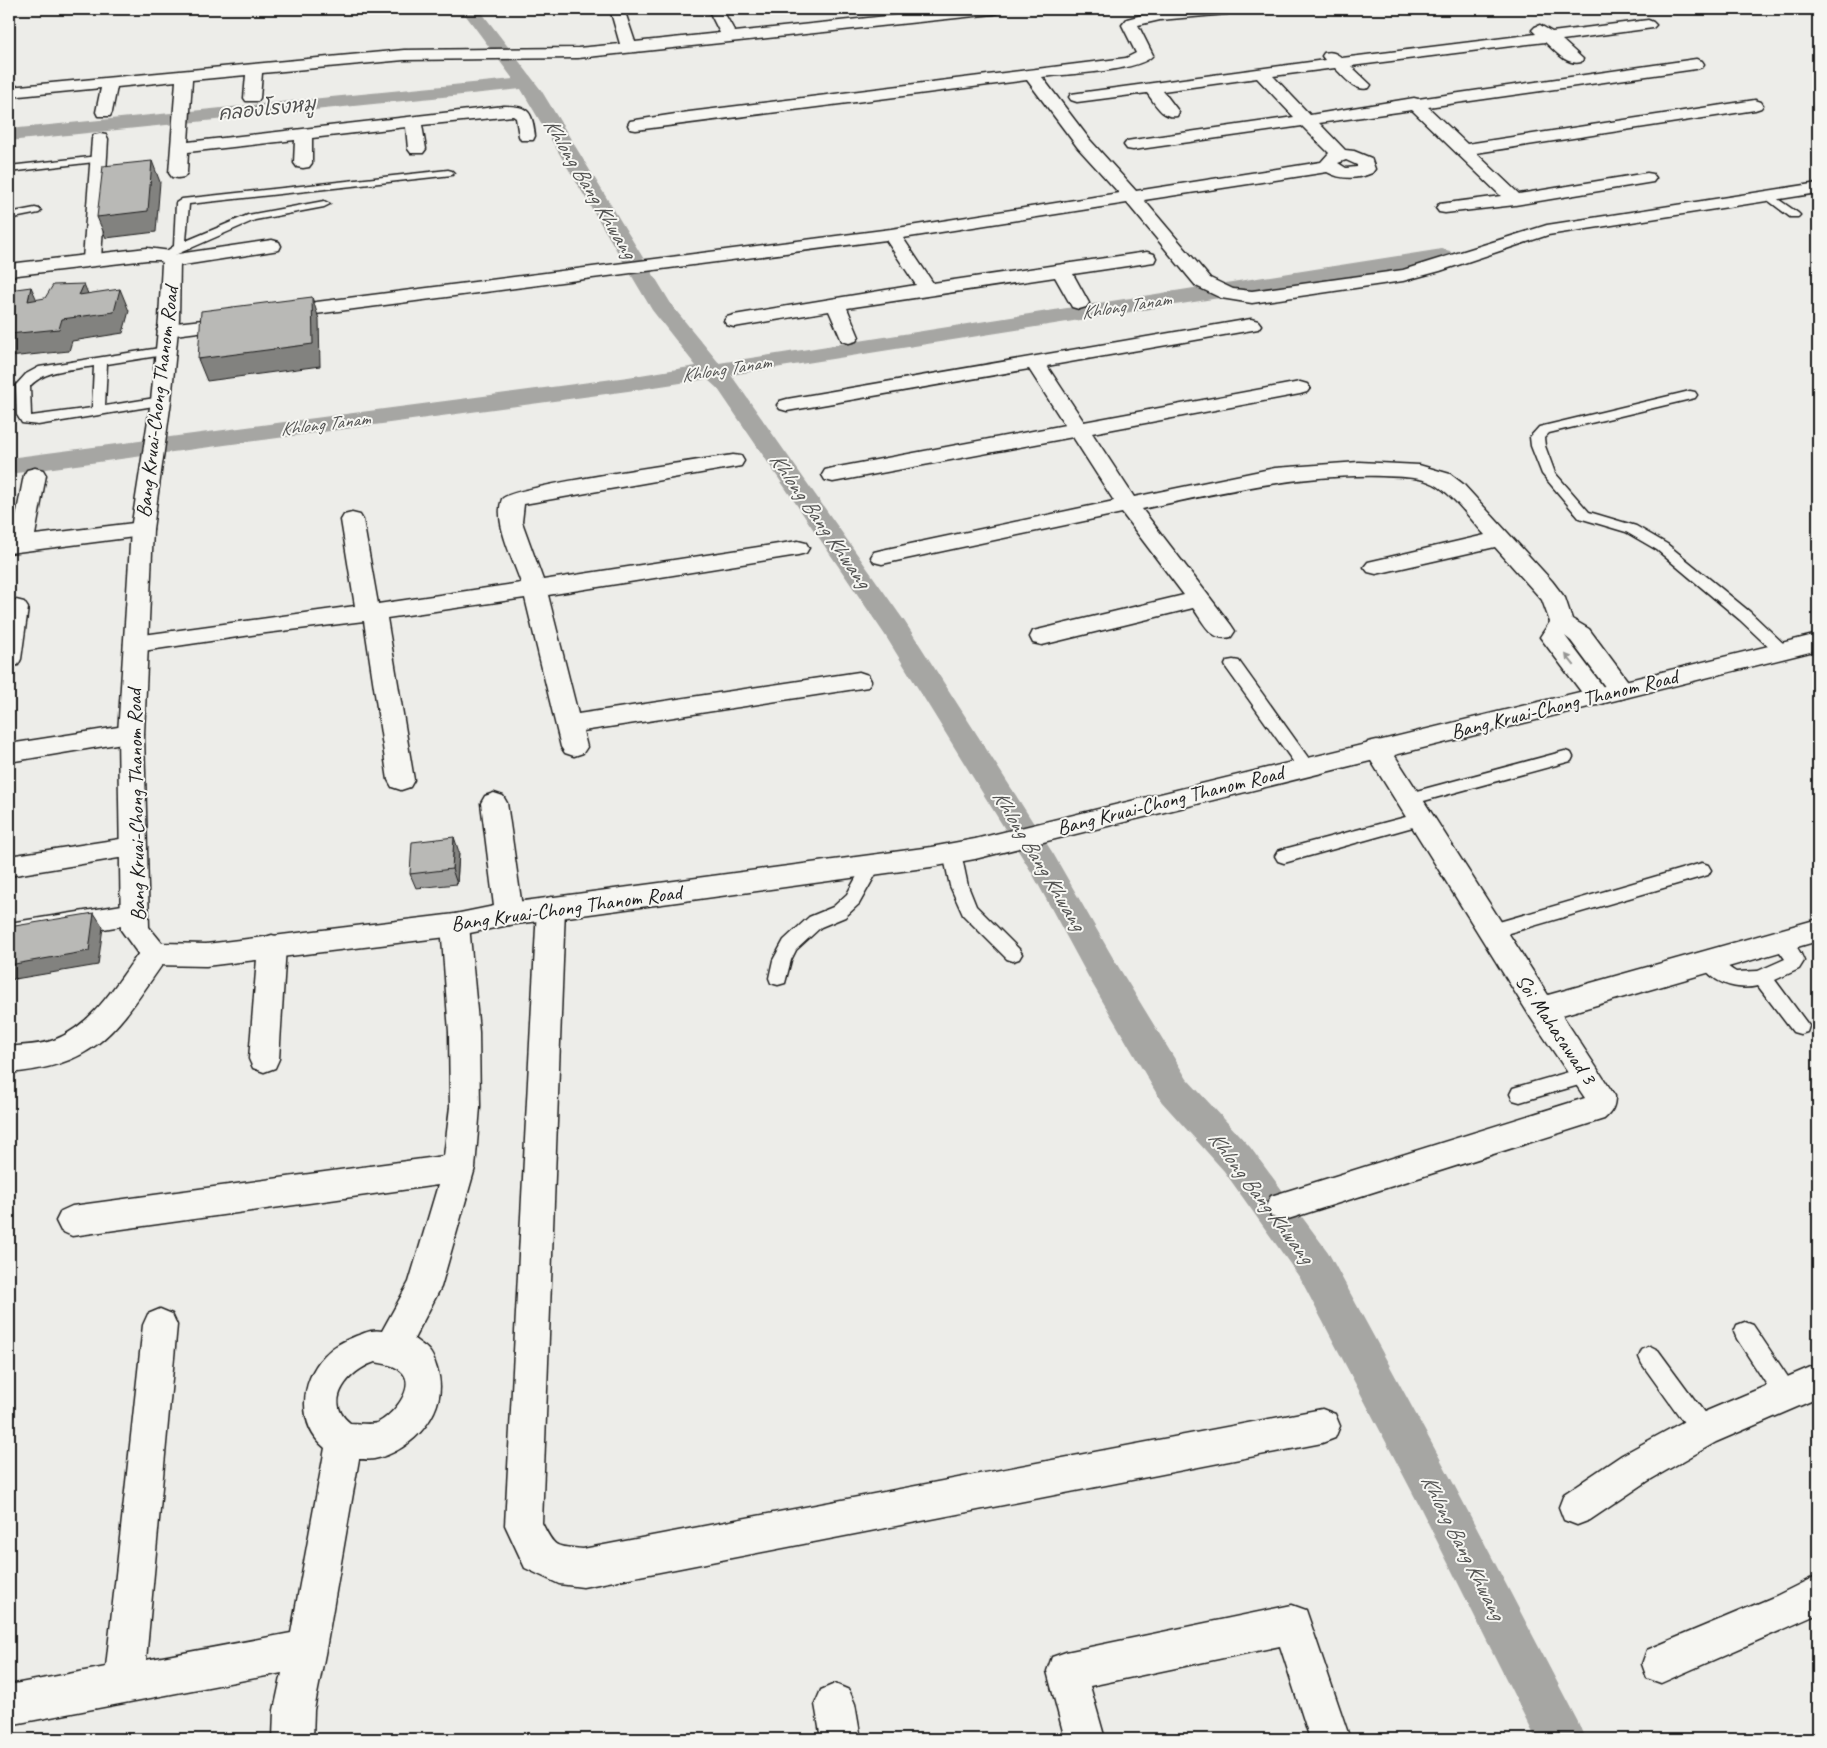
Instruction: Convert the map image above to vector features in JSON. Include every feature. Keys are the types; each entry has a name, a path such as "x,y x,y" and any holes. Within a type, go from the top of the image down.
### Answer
{"street":[{"path":"617,9 629,47"},
{"path":"715,9 730,37"},
{"path":"9,92 404,55 525,52 578,53 730,37 819,21 910,13 994,9"},
{"path":"636,125 743,109 1080,67 1131,63 1144,55 1130,25 1137,20 1228,9"},
{"path":"1526,21 1550,37 1575,58"},
{"path":"1077,97 1256,75 1340,62 1648,25"},
{"path":"1425,34 1450,50 1463,63"},
{"path":"1323,50 1340,62 1363,85"},
{"path":"168,324 261,314 891,234 1132,197 1336,161 1308,120 1256,75 1232,58"},
{"path":"1133,144 1696,64"},
{"path":"252,98 254,68"},
{"path":"1031,74 1040,89 1084,144 1132,197 1203,282 1216,291 1249,298 1415,273 1458,260 1519,237 1547,230 1818,188"},
{"path":"178,173 184,75"},
{"path":"104,112 110,82"},
{"path":"1152,88 1171,112"},
{"path":"1414,103 1515,200"},
{"path":"1461,150 1755,105"},
{"path":"180,148 517,111 524,116 527,136"},
{"path":"413,121 417,149"},
{"path":"303,163 304,133"},
{"path":"92,260 100,139"},
{"path":"1445,208 1515,200 1647,178"},
{"path":"891,234 928,289"},
{"path":"172,254 272,246"},
{"name":"Bang Kruai-Chong Thanom Road","path":"9,270 147,254 172,254 161,401 142,529 131,734 135,930 154,954 206,955 455,925 509,914 963,851 1818,642"},
{"path":"734,321 928,289 1147,258"},
{"path":"1061,270 1079,303"},
{"path":"836,304 849,336"},
{"path":"788,405 1251,325"},
{"path":"1035,363 1128,505 1223,631"},
{"path":"833,474 1300,388"},
{"path":"733,461 563,489 513,500 511,522 535,590 571,735 859,681"},
{"path":"882,557 1275,475 1359,469 1419,472 1442,479 1455,489 1553,598 1562,623 1552,637 1610,693"},
{"path":"35,475 15,546 142,529"},
{"path":"352,520 371,613 400,780"},
{"path":"1376,567 1499,539"},
{"path":"136,644 535,590 798,548"},
{"path":"1042,637 1199,599"},
{"path":"9,659 16,608"},
{"path":"9,753 131,734"},
{"name":"Soi Mahasawad 3","path":"1282,1206 1592,1110 1600,1104 1600,1096 1541,1009 1377,750"},
{"path":"494,803 509,914"},
{"path":"9,866 133,847"},
{"path":"551,908 523,1525 538,1555 559,1565 583,1568 1322,1426"},
{"path":"9,934 135,914"},
{"path":"392,1346 424,1286 459,1168 465,1107 464,1032 455,925"},
{"path":"1541,1009 1818,930"},
{"path":"264,1059 272,946"},
{"path":"9,1060 62,1050 91,1034 106,1018 154,954"},
{"path":"72,1221 459,1168"},
{"path":"124,1684 160,1325"},
{"path":"375,1346 392,1346 406,1351 417,1361 424,1375 424,1391 419,1407 408,1422 393,1434 377,1441 360,1444 344,1440 332,1432 324,1420 321,1405 324,1389 331,1374 343,1360 358,1350 375,1346"},
{"path":"1577,1507 1635,1468 1703,1430 1818,1381"},
{"path":"293,1739 294,1710 307,1649 344,1440"},
{"path":"1661,1664 1789,1609 1818,1594"},
{"path":"1084,1739 1066,1671 1292,1624 1330,1739"},
{"path":"9,1705 307,1649"}],"lane":[{"path":"9,169 98,159"},
{"path":"172,254 182,203 186,201 448,173"},
{"path":"1770,196 1794,216"},
{"path":"172,254 252,217 324,204"},
{"path":"9,216 35,211"},
{"path":"161,401 38,421 27,420 24,415 23,385 31,377 44,370 166,351"},
{"path":"98,411 101,361"},
{"path":"1690,395 1544,430 1537,437 1538,446 1549,474 1584,514 1602,522 1631,529 1662,547 1745,616 1782,650"},
{"path":"1233,665 1306,767"},
{"path":"1284,856 1565,757"},
{"path":"963,851 959,886 970,910 1013,954"},
{"path":"778,978 782,960 790,945 815,922 839,912 853,899 872,865"},
{"path":"1492,931 1702,870"},
{"path":"1709,961 1728,978 1739,980 1762,978 1795,961 1781,940"},
{"path":"1762,978 1800,1026"},
{"path":"1520,1094 1586,1075"},
{"path":"1745,1332 1786,1394"},
{"path":"1650,1358 1703,1430"}],"building":[{"path":"152,161 148,211 97,217 103,166"},
{"path":"84,284 79,295 120,289 114,312 62,319 59,329 9,334 9,290 31,287 28,301 45,298 53,285"},
{"path":"312,297 313,344 198,359 201,311"},
{"path":"454,837 452,869 410,874 412,842"},
{"path":"94,913 89,951 9,965 9,927"}],"waterway":[{"name":"Khlong Bang Khwang","path":"470,9 526,83"},
{"name":"คลองโรงหมู","path":"9,135 526,83"},
{"name":"Khlong Bang Khwang","path":"526,83 663,310 713,371"},
{"name":"Khlong Tanam","path":"713,371 1442,256"},
{"name":"Khlong Tanam","path":"9,466 628,384 713,371"},
{"name":"Khlong Bang Khwang","path":"713,371 727,384 895,629 1043,864 1101,968 1174,1090 1237,1159 1314,1265 1435,1492 1561,1739"}]}
